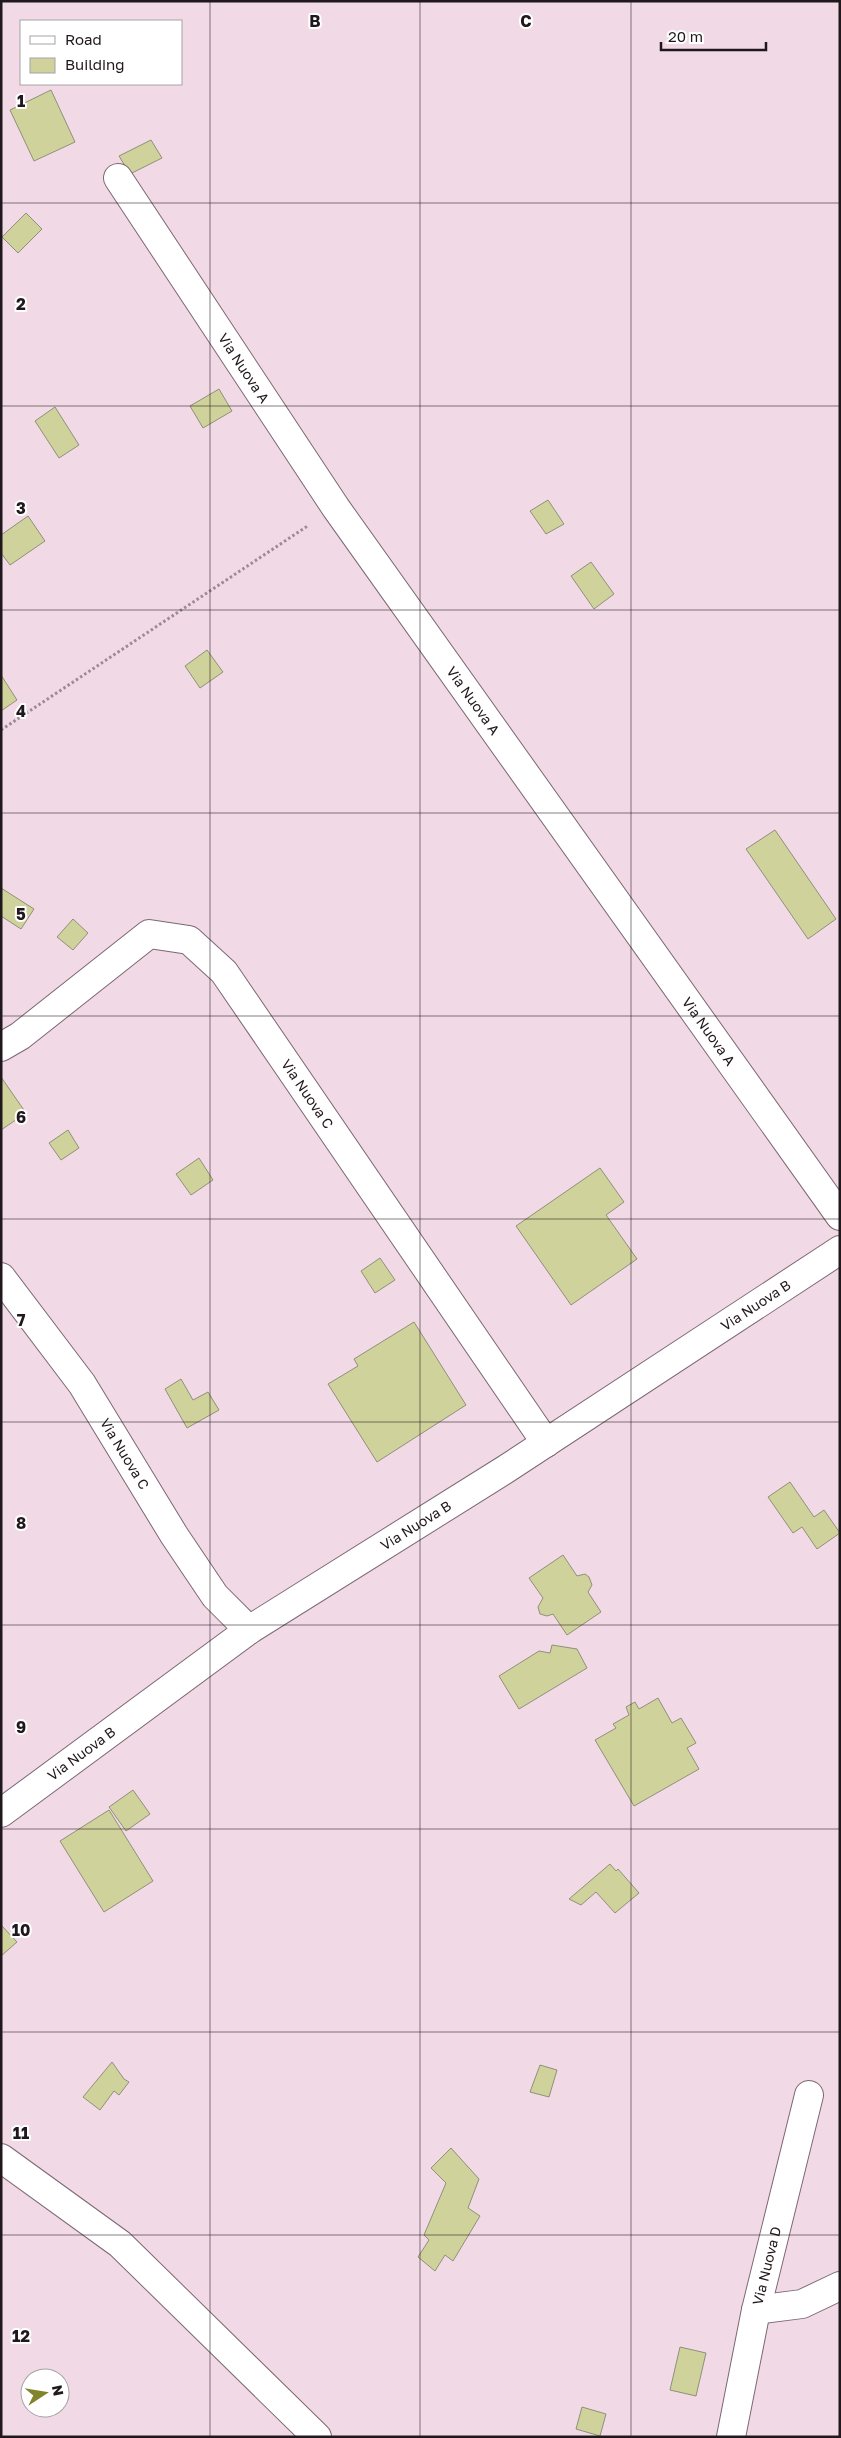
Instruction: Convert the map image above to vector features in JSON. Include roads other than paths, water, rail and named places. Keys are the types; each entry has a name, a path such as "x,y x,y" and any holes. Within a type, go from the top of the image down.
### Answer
{"street":[{"name":"Via Nuova A","path":"118,178 336,508 840,1216"},
{"name":"Via Nuova C","path":"1,1047 20,1036 149,934 189,940 224,972 546,1442"},
{"name":"Via Nuova B","path":"1,1812 249,1630 546,1442 840,1250"},
{"name":"Via Nuova C","path":"1,1277 82,1384 174,1535 215,1596 249,1630"},
{"name":"Via Nuova D","path":"731,2437 756,2310 809,2095"},
{"path":"1,2158 120,2244 317,2437"},
{"path":"756,2310 802,2304 840,2286"}]}
